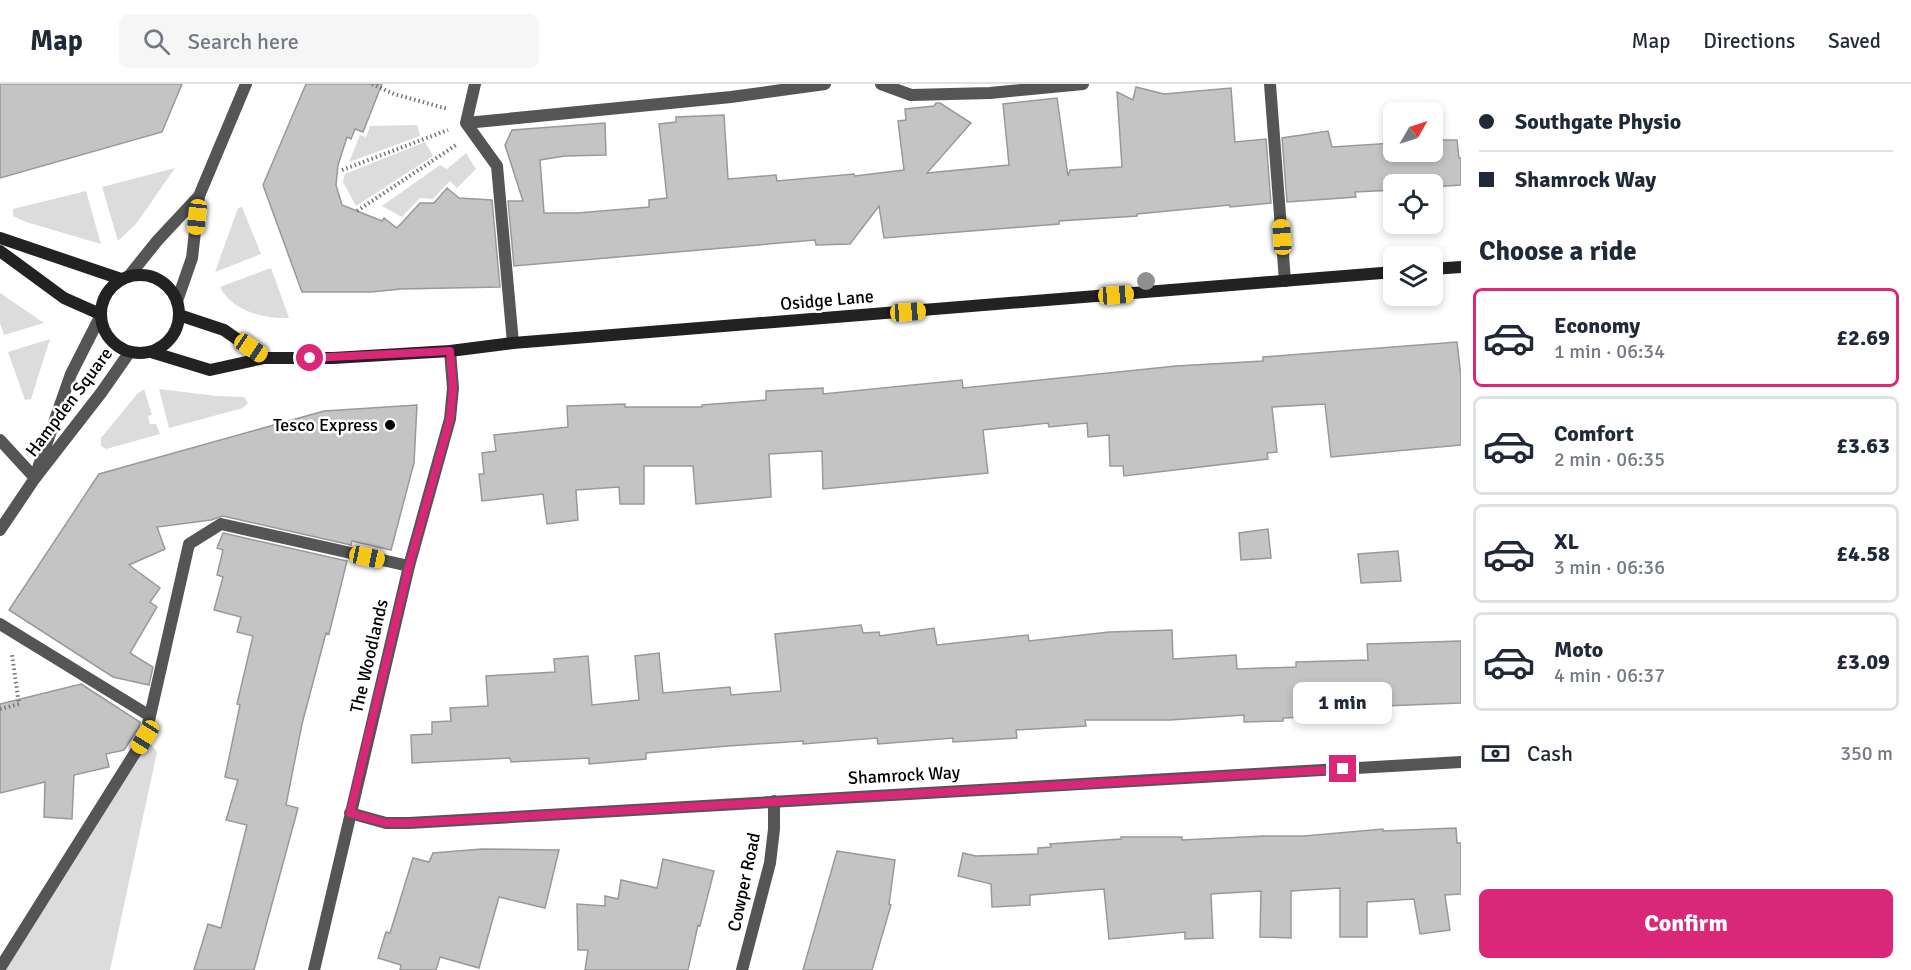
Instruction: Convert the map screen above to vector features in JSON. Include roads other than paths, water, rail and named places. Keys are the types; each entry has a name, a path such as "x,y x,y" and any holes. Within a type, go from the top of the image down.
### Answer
{"main road":[{"path":"0,238 125,278 149,276 165,284 177,301 179,315 177,326 168,341 151,352"},
{"path":"0,251 63,298 100,316"},
{"path":"1443,268 1461,267"},
{"name":"Osidge Lane","path":"264,358 333,358 450,351 513,343 1383,273"},
{"name":"Hampden Square","path":"125,278 109,289 101,304 100,316 107,337 129,352 151,352 210,370 264,358"},
{"path":"179,315 224,330 264,358"}],"street":[{"path":"177,301 192,258 199,196 246,84"},
{"path":"475,84 469,124 497,166 513,343"},
{"path":"469,124 731,97 825,84"},
{"path":"881,84 911,95 990,93 1083,84"},
{"path":"1270,84 1285,281"},
{"name":"Hampden Square","path":"125,278 199,196"},
{"name":"Hampden Square","path":"35,478 71,374 100,316"},
{"name":"The Woodlands","path":"314,970 409,566 450,419 453,388 450,351"},
{"name":"Hampden Square","path":"35,478 101,393 129,352"},
{"path":"0,440 35,478 0,530"},
{"path":"0,968 145,737 189,544 221,524 409,566"},
{"path":"0,624 150,716"},
{"name":"Shamrock Way","path":"350,813 386,823 409,823 1461,762"},
{"name":"Cowper Road","path":"742,970 770,863 774,829 774,801"}],"place":[{"name":"Tesco Express","path":"390,425"}]}
